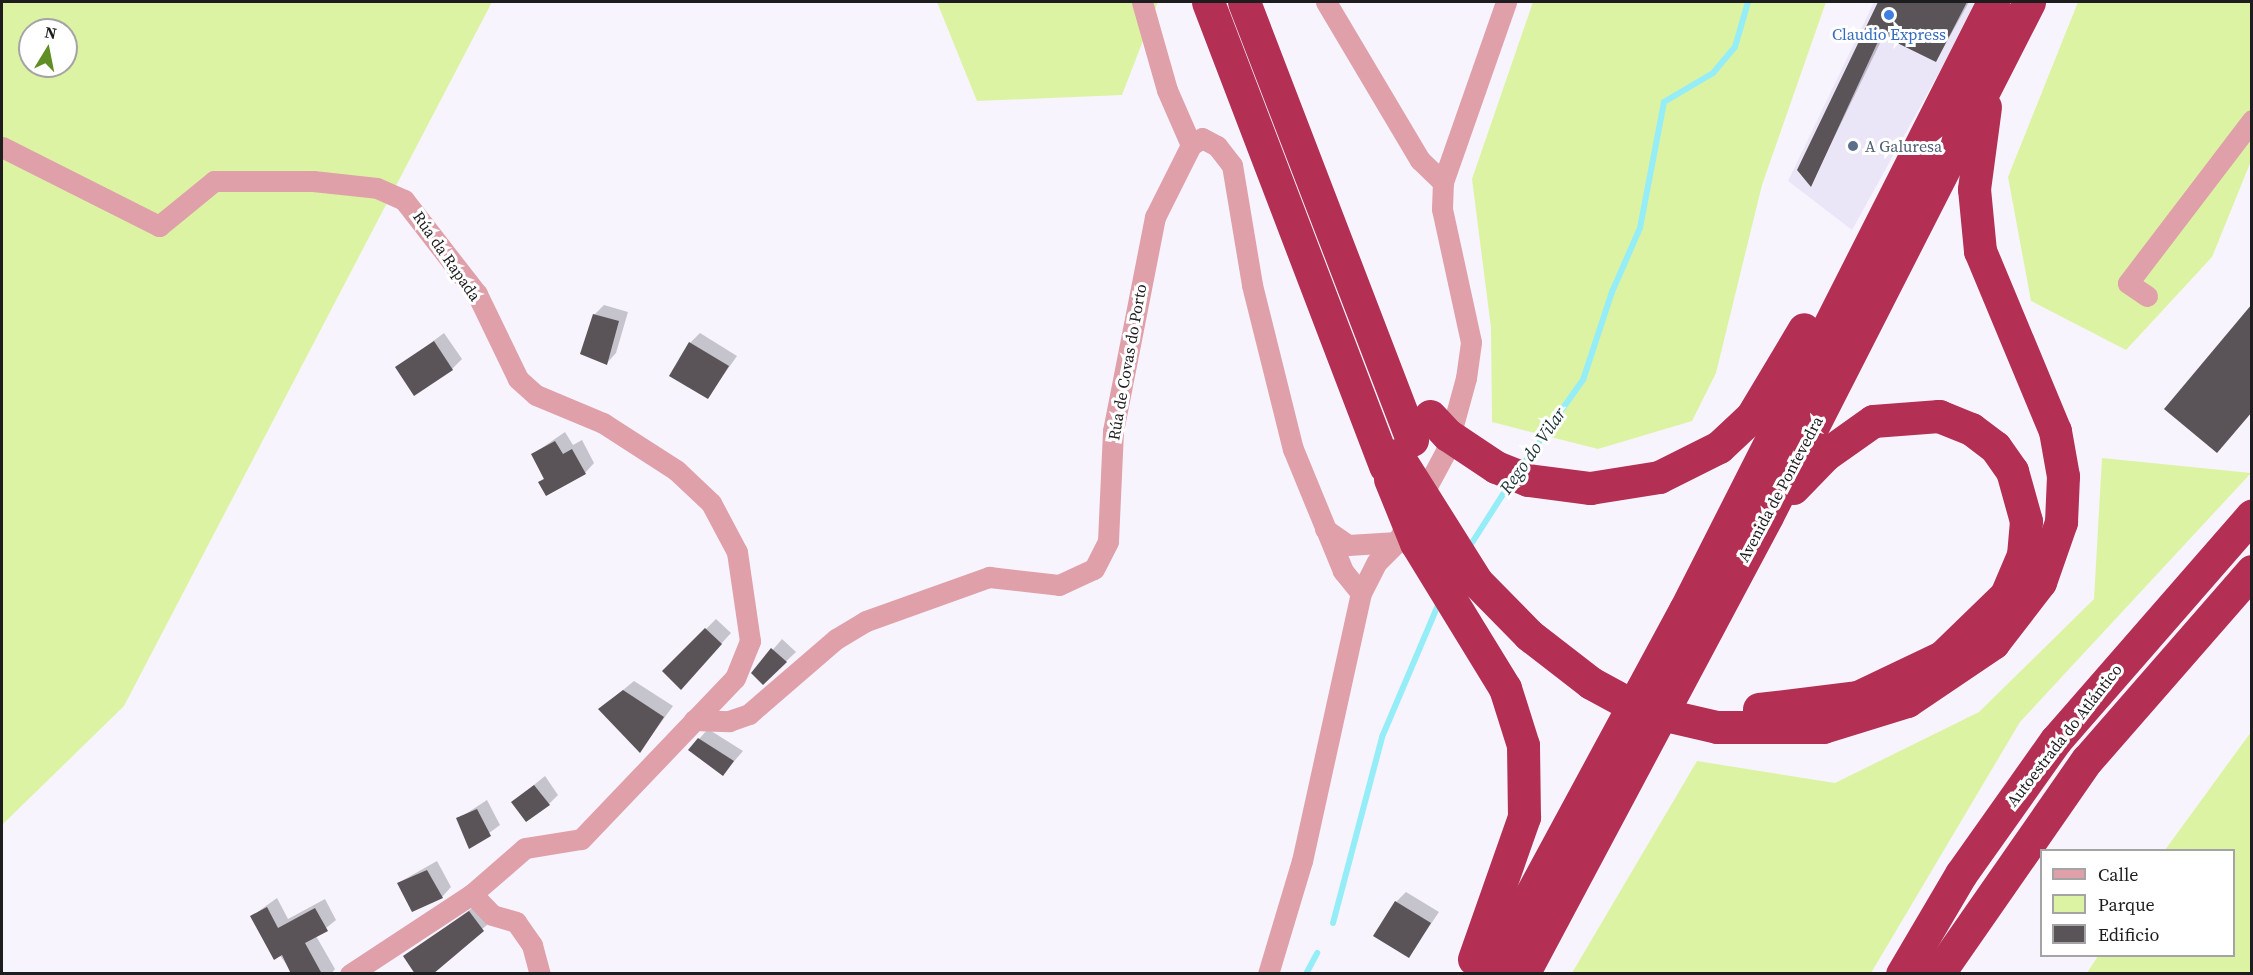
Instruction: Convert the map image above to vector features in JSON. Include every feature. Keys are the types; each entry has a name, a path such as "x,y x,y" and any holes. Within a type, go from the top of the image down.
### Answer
{"highway":[{"path":"1208,2 1327,306 1406,444 1487,564 1553,631 1647,689 1719,716 1823,727 1906,701 1993,642 2040,582 2054,550 2061,522 2063,476 2055,431 1988,275 1974,215 1988,84"},
{"path":"1244,2 1364,312 1406,444 1422,553 1505,688 1523,745 1526,787 1517,846 1466,974"},
{"name":"Avenida de Pontevedra","path":"1488,974 1685,610 1993,2"},
{"name":"Avenida de Pontevedra","path":"1523,974 1767,516 2029,2"},
{"path":"1406,444 1448,435 1497,467 1528,480 1590,488 1659,477 1719,447 1765,397 1837,271 1862,259"},
{"path":"1719,716 1858,697 1942,657 2006,595 2023,555 2026,521 2012,471 1995,447 1971,429 1939,416 1873,421 1825,454 1767,516"},
{"name":"Autoestrada do Atlántico","path":"1902,974 1961,874 2056,740 2252,515"},
{"name":"Autoestrada do Atlántico","path":"1938,974 2088,760 2252,571"}],"street":[{"path":"1142,2 1167,90 1191,145 1202,138 1217,146 1232,165 1252,285 1279,396 1325,529 1343,571 1361,593"},
{"path":"1326,2 1420,160 1443,182"},
{"path":"1268,974 1302,861 1361,593 1377,561 1397,542 1446,451 1470,356 1464,302 1442,209 1443,182 1506,2"},
{"path":"2147,296 2128,283 2252,120"},
{"name":"Rúa de Covas do Porto","path":"693,720 729,721 749,714 836,639 866,621 989,577 1059,585 1094,569 1108,541 1113,431 1155,217 1191,145"},
{"name":"Rúa da Rapada","path":"2,147 159,226 214,181 313,182 377,188 405,200 477,294 518,379 536,395 603,423 675,470 711,503 725,526 736,552 750,640 735,678 693,720"},
{"path":"1325,529 1348,545 1397,542"},
{"path":"350,974 472,894 525,848 581,839 693,720"},
{"path":"472,894 492,915 516,922 532,945 540,974"}],"shaded area":[{"name":"A Galuresa","path":"1874,2 1978,2 1852,230 1788,181"}],"green space":[{"path":"2,2 492,2 124,706 2,825"},
{"path":"937,2 1158,2 1122,95 977,101"},
{"path":"1533,2 1826,2 1762,185 1716,373 1692,421 1598,449 1492,422 1491,328 1472,179"},
{"path":"2078,2 2251,2 2251,161 2212,257 2126,350 2031,301 2008,177"},
{"path":"2102,458 2251,473 2020,722 1871,973 1572,973 1697,761 1835,783 1979,712 2094,599"},
{"path":"2251,732 2251,973 2087,973 2097,957 2235,957 2235,849 2166,849"}],"building":[{"path":"1878,2 1967,2 1936,62 1881,35 1811,187 1797,170"},
{"path":"2252,304 2252,412 2217,453 2164,409"},
{"path":"593,314 619,321 607,365 580,354"},
{"path":"434,341 453,370 414,396 395,367"},
{"path":"689,342 729,366 708,399 669,376"},
{"path":"555,441 563,454 572,449 586,474 546,496 538,482 544,479 531,454"},
{"path":"705,628 722,644 681,690 662,671"},
{"path":"771,648 787,662 763,685 751,673"},
{"path":"623,690 664,717 640,753 598,709"},
{"path":"698,738 734,761 723,776 688,750"},
{"path":"534,785 550,805 526,822 511,802"},
{"path":"477,809 491,836 469,849 456,818"},
{"path":"427,870 443,898 412,912 397,883"},
{"path":"1395,901 1431,923 1409,958 1373,936"},
{"path":"267,907 278,928 315,908 328,931 305,943 322,974 291,974 282,955 274,960 250,916"},
{"path":"469,911 484,931 433,974 415,974 403,956"}],"waterway":[{"name":"Rego do Vilar","path":"1522,466 1583,380 1612,292 1640,228 1664,102 1713,73 1735,47 1748,2"},
{"name":"Rego do Vilar","path":"1468,549 1509,485"},
{"name":"Rego do Vilar","path":"1333,923 1382,737 1439,603"},
{"name":"Rego do Vilar","path":"1306,974 1317,953"}],"place":[{"name":"Claudio Express","path":"1889,15"},
{"name":"A Galuresa","path":"1853,146"}]}
